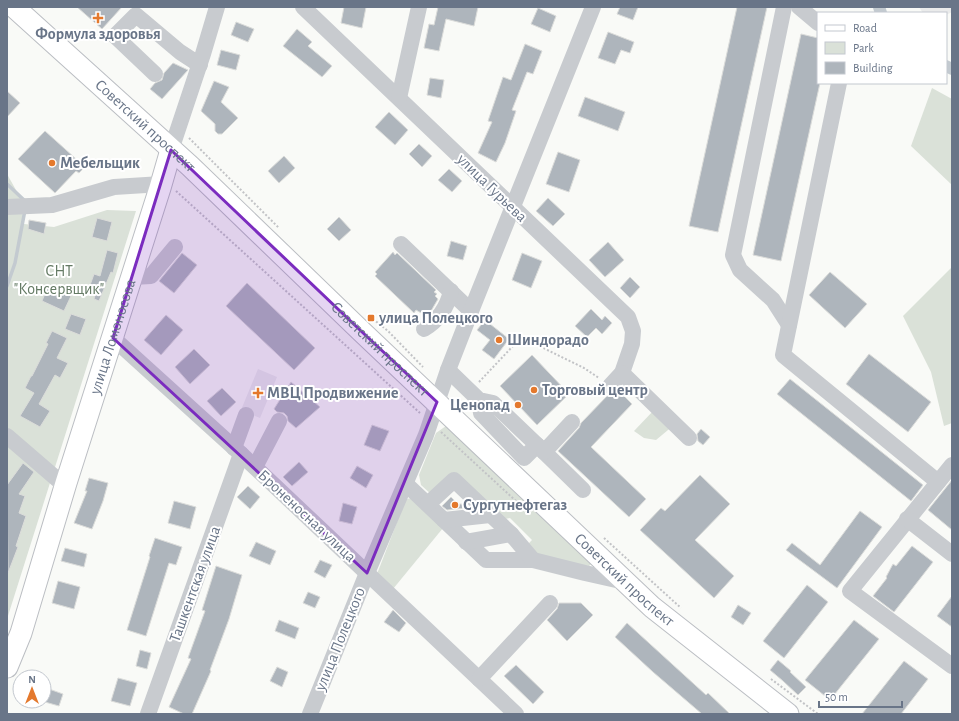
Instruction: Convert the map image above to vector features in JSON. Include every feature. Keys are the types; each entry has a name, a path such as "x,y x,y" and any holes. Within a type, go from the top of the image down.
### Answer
{"main road":[{"name":"Советский проспект","path":"14,7 250,223 360,331 437,402 601,547 625,582 652,607 788,714"},
{"name":"улица Ломоносова","path":"8,660 20,633 171,150"}],"street":[{"name":"улица Ломоносова","path":"171,150 200,65 217,7"},
{"name":"улица Гурьева","path":"303,7 628,317 633,331 632,344 622,373 610,386"},
{"path":"400,98 419,7"},
{"name":"улица Полецкого","path":"310,714 367,573 406,484 468,318 593,7"},
{"path":"784,7 733,255 740,270 774,300 789,325"},
{"path":"799,7 817,22"},
{"path":"155,74 115,36 135,11 180,52 200,65"},
{"path":"839,84 783,355 938,482"},
{"path":"14,207 52,205 114,187 162,182"},
{"path":"401,244 450,291 468,318"},
{"path":"132,277 151,276 175,247"},
{"path":"424,329 431,325 438,313 446,306 450,291"},
{"path":"438,313 468,318"},
{"name":"Броненосная улица","path":"113,338 238,451 479,679 507,711"},
{"path":"448,370 475,396 481,413 524,458 541,448 572,422"},
{"path":"622,373 690,438"},
{"name":"Ташкентская улица","path":"148,714 238,451 246,415"},
{"path":"255,467 279,421"},
{"path":"7,436 66,486"},
{"path":"541,448 583,490"},
{"path":"952,465 850,591 952,666"},
{"path":"428,504 454,480 511,534 533,560"},
{"path":"406,484 486,560 533,560 625,582"},
{"path":"444,520 490,515"},
{"path":"907,520 952,554"},
{"path":"466,542 511,534"},
{"path":"585,573 590,571 601,547"},
{"path":"479,679 550,603"}],"path":[{"path":"179,127 282,232"},
{"path":"162,182 430,422 532,517"},
{"path":"371,318 388,331 426,370"},
{"path":"475,396 486,374 512,346 524,339 584,368 610,386"},
{"path":"601,547 684,611"},
{"path":"770,678 818,714"}],"highlighted area":[{"path":"171,150 361,331 437,402 367,573 113,338"}],"shaded area":[{"path":"919,7 952,7 952,12 947,14 947,12 922,12"},
{"path":"258,369 277,377 260,418 241,410"}],"green space":[{"path":"932,88 952,99 952,185 911,146"},
{"name":"СНТ \"Консервщик\"","path":"7,174 21,199 24,224 54,227 107,210 136,211 7,619"},
{"path":"952,267 952,423 944,426 931,372 903,316"},
{"path":"655,409 674,425 656,440 644,438 634,431"},
{"path":"446,426 592,563 586,569 540,558 527,545 532,540 510,518 500,520 462,482 432,495 421,485 419,475 436,433"},
{"path":"413,498 443,528 393,589 377,574 406,499"}],"building":[{"path":"77,7 122,7 102,29"},
{"path":"344,7 366,7 362,28 341,23"},
{"path":"438,7 478,7 474,26 446,19 439,51 424,48 429,24 434,25"},
{"path":"620,7 638,7 633,20 617,14"},
{"path":"737,7 767,7 718,232 689,226"},
{"path":"538,8 556,16 550,32 531,24"},
{"path":"236,22 254,29 248,42 231,35"},
{"path":"297,29 312,42 308,46 332,66 322,77 283,46"},
{"path":"608,32 634,42 630,53 621,50 615,64 598,58"},
{"path":"801,34 817,38 817,84 820,84 781,261 753,255"},
{"path":"525,44 542,51 533,74 527,72 512,110 516,111 505,143 496,162 478,153 492,122 488,121 503,77 511,80"},
{"path":"221,50 240,55 236,70 217,65"},
{"path":"173,63 188,70 162,99 150,89 155,83 162,80 164,73"},
{"path":"430,78 444,80 441,98 427,95"},
{"path":"214,81 229,87 221,102 238,118 222,134 218,134 215,131 215,124 201,111"},
{"path":"7,91 20,103 7,117"},
{"path":"585,97 625,112 618,131 578,116"},
{"path":"389,112 408,130 395,145 375,127"},
{"name":"Мебельщик","path":"45,131 85,167 79,173 76,171 55,193 18,159"},
{"path":"419,144 432,156 422,167 409,154"},
{"path":"558,152 580,160 569,192 546,184"},
{"path":"284,156 295,168 279,183 268,171"},
{"path":"449,169 462,181 452,192 438,180"},
{"path":"548,198 565,214 553,226 536,211"},
{"path":"339,217 351,230 339,241 327,229"},
{"path":"97,218 112,222 107,241 92,237"},
{"path":"29,220 46,223 44,234 28,229"},
{"path":"451,241 467,246 463,260 447,256"},
{"path":"608,242 624,260 605,277 589,260"},
{"path":"107,250 118,253 113,273 111,272 99,301 94,299 96,291 89,288 94,274 100,276"},
{"path":"393,252 395,255 397,253 436,290 434,292 437,294 435,296 438,299 431,311 423,314 416,310 414,313 375,276 377,274 375,272"},
{"path":"182,253 197,265 174,293 159,281"},
{"path":"522,253 542,261 531,288 512,280"},
{"path":"830,272 867,304 845,328 809,295"},
{"path":"630,277 640,287 630,298 620,288"},
{"path":"247,283 315,348 294,370 226,306"},
{"path":"48,286 71,296 64,311 42,301"},
{"path":"591,309 602,320 605,316 612,323 602,334 596,328 587,337 575,326"},
{"path":"71,314 86,319 80,335 65,329"},
{"path":"166,315 183,330 161,355 144,340"},
{"name":"Шиндорадо","path":"485,320 509,339 494,359 482,350 490,340 477,330"},
{"path":"52,331 67,338 57,358 68,363 60,378 55,375 39,404 50,411 40,427 20,416 34,393 25,388 48,344 46,343"},
{"path":"194,349 210,365 190,384 175,367"},
{"path":"869,354 931,402 908,432 846,384"},
{"name":"Торговый центр","path":"532,355 569,394 537,425 500,386"},
{"path":"790,379 923,485 911,501 777,394"},
{"path":"291,382 320,407 296,428 288,421 287,416 284,413 277,412 274,409"},
{"path":"222,388 236,402 221,416 207,401"},
{"path":"619,391 632,404 591,447 646,499 629,517 558,451 579,428 581,423 608,395 613,395"},
{"path":"372,425 389,431 380,451 364,445"},
{"path":"701,429 710,437 703,445 698,441 697,434"},
{"path":"299,462 308,472 292,486 283,477"},
{"path":"23,463 34,472 19,494 25,496 19,513 26,516 16,546 18,547 8,573 7,485"},
{"path":"357,466 373,475 366,488 350,478"},
{"path":"700,475 730,504 695,540 734,576 714,598 640,530 661,508 665,511"},
{"path":"89,478 108,483 92,529 74,523 87,491 85,491"},
{"path":"952,480 952,530 928,510"},
{"path":"248,486 260,497 250,509 237,497"},
{"name":"Сургутнефтегаз","path":"451,497 458,504 465,504 466,508 447,510 442,506"},
{"path":"174,501 196,507 190,529 168,523"},
{"path":"343,503 357,507 352,524 339,521"},
{"path":"860,511 882,527 837,588 786,550 792,543 820,565"},
{"path":"155,538 182,547 176,565 169,563 146,636 127,630"},
{"path":"256,542 276,551 270,565 249,556"},
{"path":"912,546 933,562 894,612 873,596 887,578 886,577 893,564 896,566"},
{"path":"65,548 87,554 84,567 61,561"},
{"path":"320,560 332,565 325,578 314,572"},
{"path":"216,566 242,575 229,619 210,670 211,671 192,714 184,714 169,707 191,659 188,658 205,611 202,610"},
{"path":"58,581 80,587 74,609 52,603"},
{"path":"807,585 828,602 784,658 763,641"},
{"path":"308,592 320,597 315,608 303,603"},
{"path":"952,596 952,627 937,616"},
{"path":"559,603 581,603 593,615 567,641 547,620 557,609"},
{"path":"738,605 751,613 743,625 731,617"},
{"path":"393,610 406,623 399,632 384,622"},
{"path":"279,620 299,628 295,639 275,631"},
{"path":"854,620 879,639 830,700 805,680"},
{"path":"627,623 706,695 708,693 730,714 702,714 653,672 615,637"},
{"path":"140,650 151,653 147,669 136,666"},
{"path":"778,660 806,687 798,695 770,670"},
{"path":"904,661 928,679 901,714 862,714"},
{"path":"516,665 544,692 533,704 504,676"},
{"path":"277,667 288,672 282,687 270,681"},
{"path":"118,678 137,683 130,706 111,701"},
{"path":"52,690 63,694 59,706 52,704"}],"waterway":[{"path":"879,7 881,12"},
{"path":"947,66 952,69"},
{"path":"7,184 24,200 24,202"},
{"path":"7,286 15,263 25,210"}],"place":[{"name":"Формула здоровья","path":"98,18"},
{"name":"Мебельщик","path":"52,163"},
{"name":"улица Полецкого","path":"371,318"},
{"name":"Шиндорадо","path":"499,340"},
{"name":"Торговый центр","path":"534,390"},
{"name":"МВЦ Продвижение","path":"258,393"},
{"name":"Ценопад","path":"518,405"},
{"name":"Сургутнефтегаз","path":"455,505"}]}
